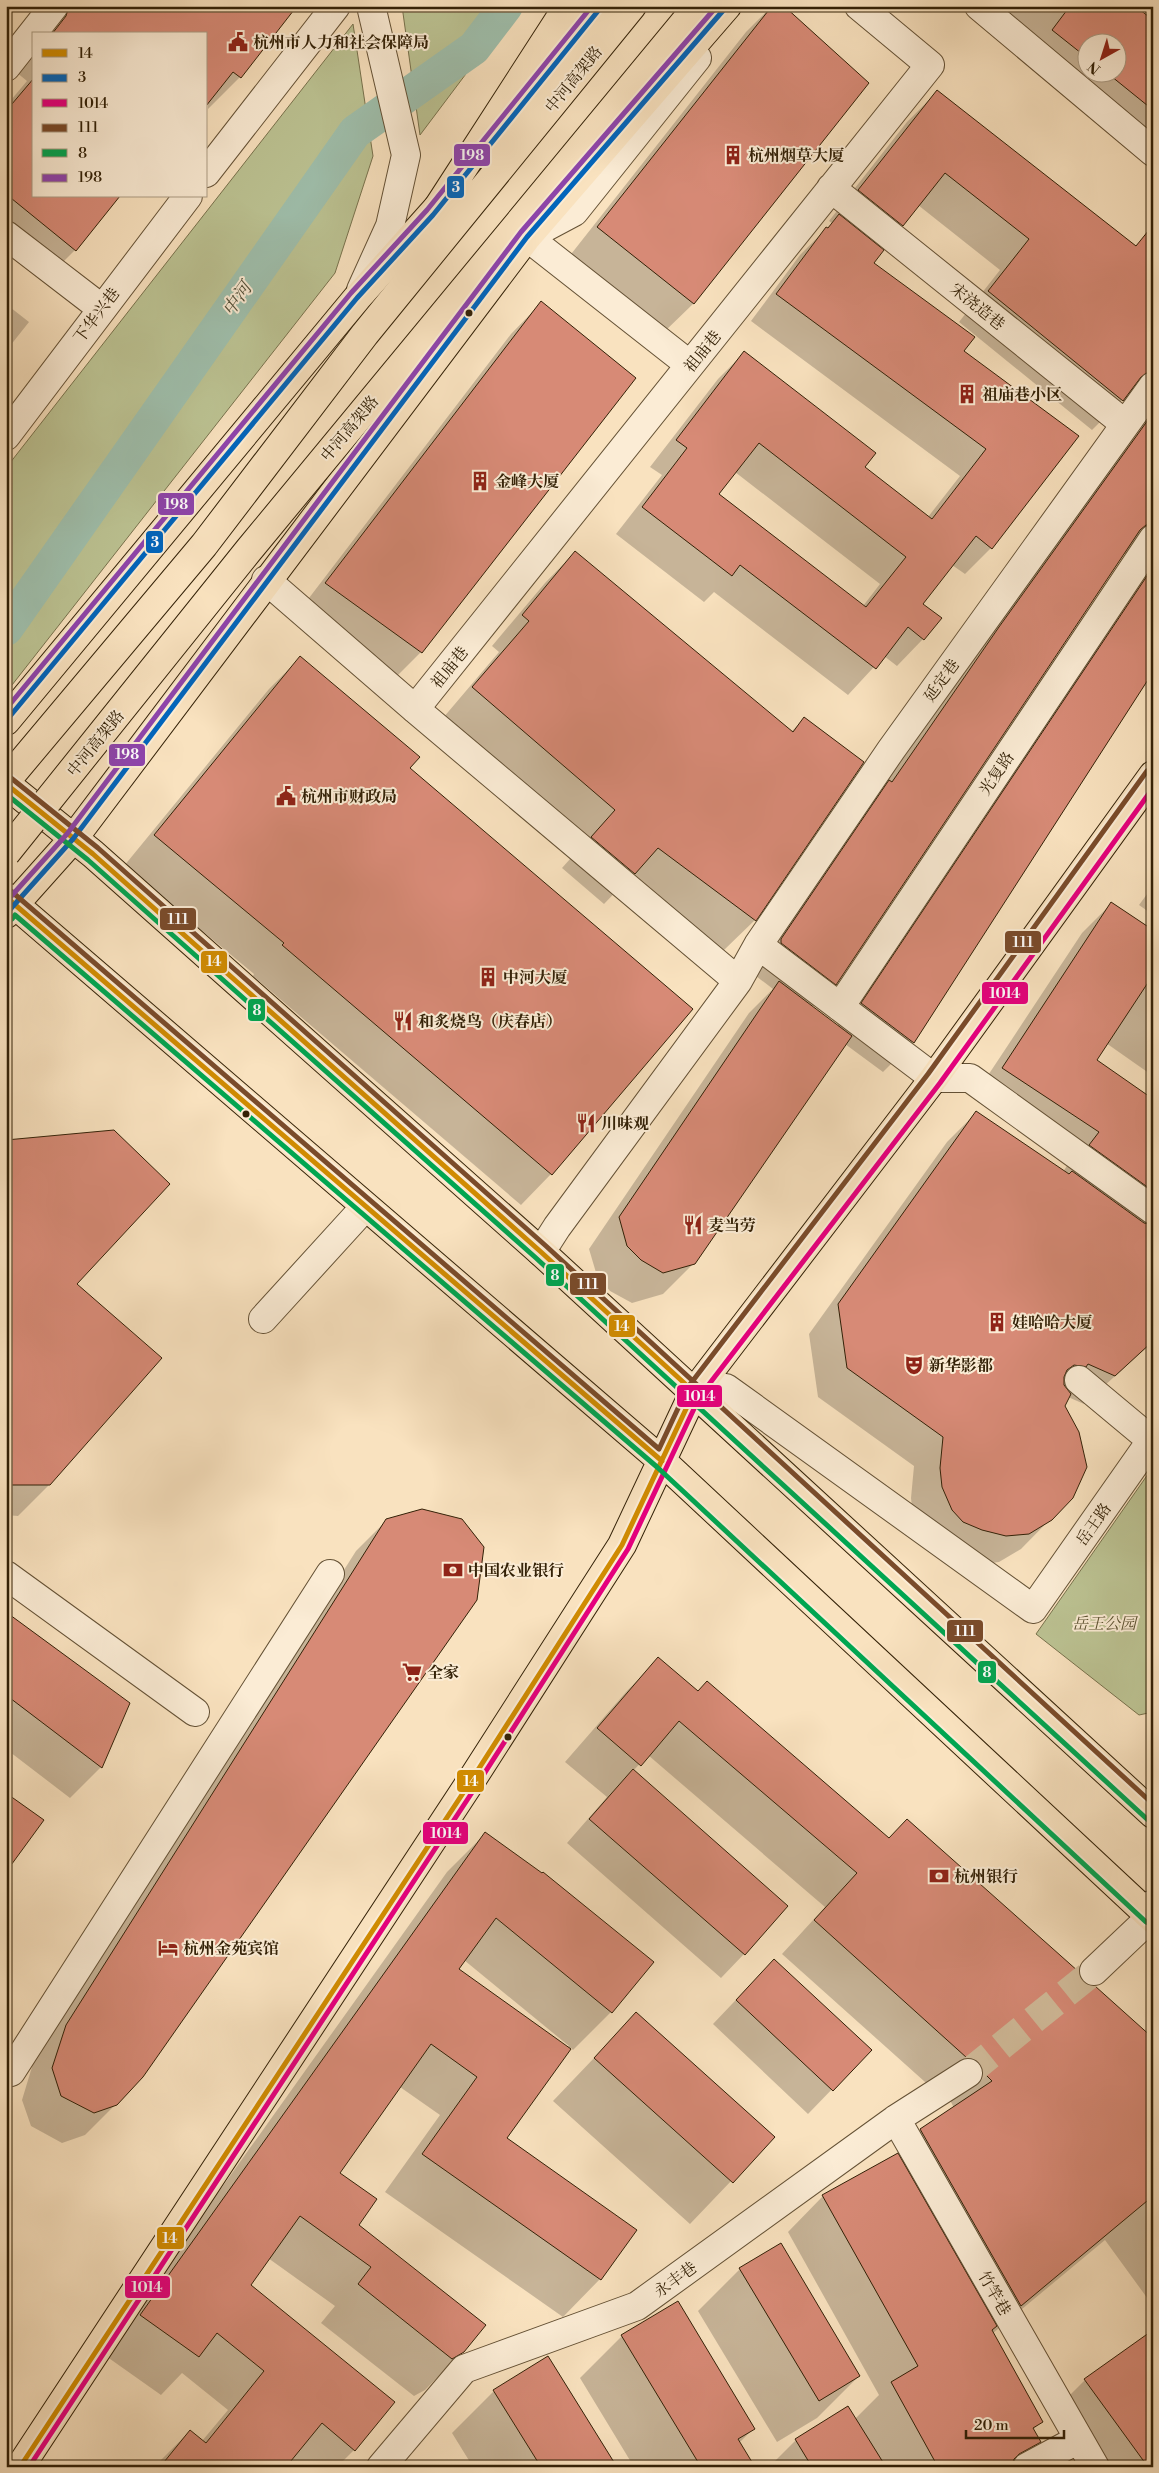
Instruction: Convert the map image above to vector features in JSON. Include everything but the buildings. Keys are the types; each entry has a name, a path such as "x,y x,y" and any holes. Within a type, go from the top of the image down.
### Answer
{"main road":[{"path":"433,215 568,6"},
{"path":"6,721 357,298 433,215 602,6"},
{"name":"中河高架路","path":"6,783 204,545 365,334 632,6"},
{"name":"中河高架路","path":"6,854 248,551 698,6"},
{"path":"727,6 527,237 266,580 73,839 9,906 365,1206 662,1461 1152,1914"},
{"path":"20,2467 501,1734 622,1545 694,1392 934,1078 1153,775"},
{"path":"6,783 73,839 541,1252 1153,1814"}],"street":[{"path":"208,170 336,6"},
{"path":"357,298 390,226 406,155 371,6"},
{"path":"690,365 527,237 574,212 680,81 735,6"},
{"name":"祖庙巷","path":"415,709 930,65 859,6"},
{"path":"979,6 1153,152"},
{"path":"6,67 48,8"},
{"name":"宋浇造巷","path":"831,188 1126,424"},
{"name":"下华兴巷","path":"6,436 101,308 186,198"},
{"path":"6,235 101,308"},
{"name":"延定巷","path":"541,1252 557,1227 738,982 758,945 891,750 1153,386"},
{"name":"光复路","path":"840,1007 1153,539"},
{"path":"266,580 415,709 738,982"},
{"path":"6,799 73,839"},
{"path":"758,945 934,1078 970,1078 1153,1210"},
{"path":"263,1319 365,1206"},
{"path":"1079,1380 1152,1439"},
{"name":"岳王路","path":"694,1392 726,1388 1033,1609 1152,1439"},
{"path":"6,2072 11,2072 330,1574"},
{"path":"6,1575 195,1712"},
{"path":"1094,1971 1152,1914"},
{"name":"永丰巷","path":"381,2467 464,2369 637,2306 896,2119 968,2073"},
{"name":"竹竿巷","path":"896,2119 1095,2467"},
{"path":"1027,2467 1079,2439"}],"green space":[{"path":"402,6 517,6 420,135"},
{"path":"353,24 373,156 335,273 12,685 6,681 6,468"},
{"name":"岳王公园","path":"1153,1467 1153,1712 1139,1715 1036,1634"}],"waterway":[{"name":"中河","path":"6,629 355,132 474,48 506,6"}],"tunnel":[{"path":"968,2073 1094,1971"}],"transit line":[{"name":"198","path":"6,709 351,293 427,210 592,6"},
{"name":"3","path":"6,721 357,298 433,215 602,6"},
{"name":"198","path":"6,902 67,834 521,232 717,6"},
{"name":"3","path":"6,914 73,839 527,237 727,6"},
{"name":"111","path":"11,891 659,1449 688,1387 928,1074 1147,771"},
{"name":"111","path":"11,778 98,848 546,1246 1153,1804"},
{"name":"14","path":"6,784 93,854 541,1252 694,1392 622,1545 469,1784 20,2467"},
{"name":"1014","path":"29,2467 475,1788 628,1549 700,1396 940,1083 1153,788"},
{"name":"8","path":"6,794 88,860 536,1258 1148,1820"},
{"name":"14","path":"6,897 662,1461"},
{"name":"8","path":"12,919 15,915 657,1467 1146,1922 1153,1924"}],"place":[{"name":"杭州市人力和社会保障局","path":"238,42"},
{"name":"杭州烟草大厦","path":"733,155"},
{"name":"祖庙巷小区","path":"967,394"},
{"name":"金峰大厦","path":"480,481"},
{"name":"杭州市财政局","path":"286,796"},
{"name":"中河大厦","path":"488,977"},
{"name":"和炙烧鸟（庆春店）","path":"403,1021"},
{"name":"川味观","path":"586,1123"},
{"name":"麦当劳","path":"693,1225"},
{"name":"娃哈哈大厦","path":"997,1322"},
{"name":"新华影都","path":"914,1365"},
{"name":"中国农业银行","path":"453,1570"},
{"name":"全家","path":"412,1672"},
{"name":"杭州银行","path":"939,1876"},
{"name":"杭州金苑宾馆","path":"168,1948"}]}
